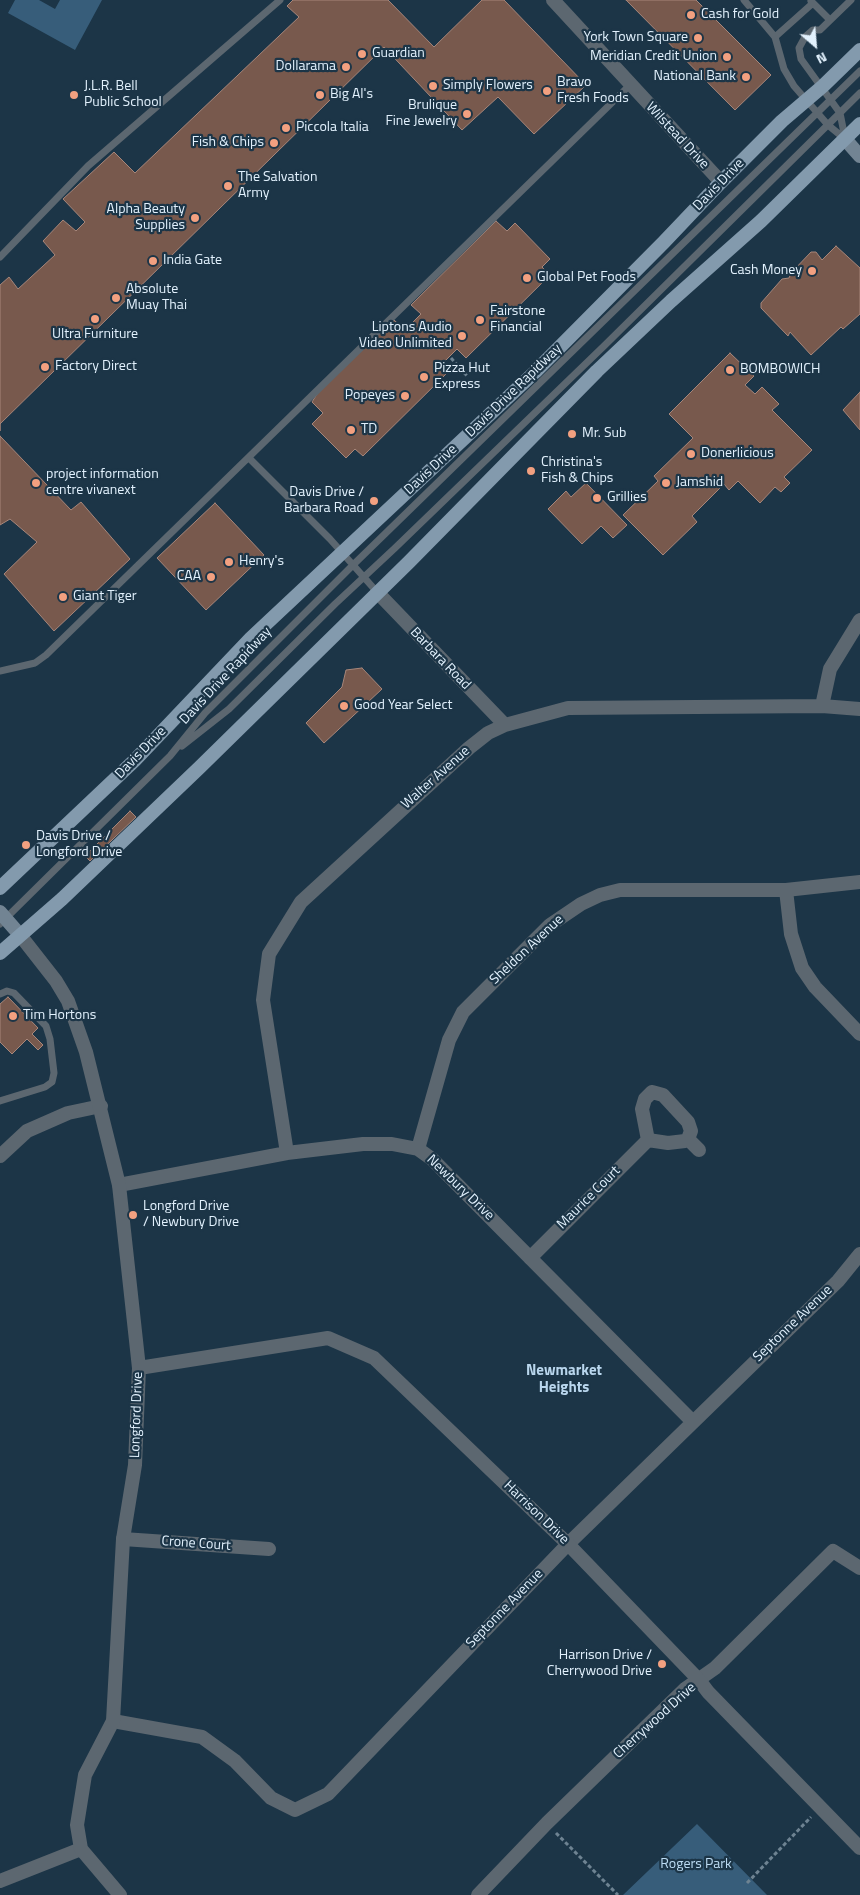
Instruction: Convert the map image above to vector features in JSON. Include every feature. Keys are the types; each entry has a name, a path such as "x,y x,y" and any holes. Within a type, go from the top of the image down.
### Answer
{"main road":[{"name":"Davis Drive","path":"0,888 135,760 250,638 534,372 664,242 720,182 782,121 806,102 860,50"},
{"path":"0,953 62,899 192,775 415,556 598,371 671,301 761,221 860,124"},
{"path":"845,139 860,156"},
{"path":"2,918 20,935"}],"street":[{"name":"Wilstead Drive","path":"553,0 720,182"},
{"name":"Barbara Road","path":"377,592 505,725"},
{"path":"822,706 830,669 860,620"},
{"name":"Walter Avenue","path":"287,1153 263,1000 269,954 301,902 469,748 488,733 505,725 568,708 822,706 860,709"},
{"name":"Sheldon Avenue","path":"418,1149 449,1040 463,1012 550,925 566,913 600,896 620,890 786,890 860,882"},
{"path":"786,890 790,934 802,968 815,987 860,1034"},
{"name":"Longford Drive","path":"20,935 56,981 68,1002 86,1052 119,1185 139,1368 136,1465 124,1539 113,1721 85,1775 77,1825 81,1849"},
{"path":"652,1092 662,1095 688,1122 691,1131 688,1139 676,1143 648,1140 642,1108 645,1099 652,1092"},
{"path":"0,1156 27,1131 68,1113 100,1106"},
{"path":"688,1139 699,1150"},
{"name":"Maurice Court","path":"530,1258 648,1140"},
{"name":"Newbury Drive","path":"119,1185 287,1153 363,1144 392,1144 418,1149 432,1159 693,1422"},
{"name":"Septonne Avenue","path":"113,1721 202,1737 235,1761 271,1798 295,1810 328,1794 568,1544 838,1281 860,1254"},
{"name":"Harrison Drive","path":"139,1368 328,1338 374,1358 568,1544 699,1680 708,1692 860,1848"},
{"name":"Crone Court","path":"124,1539 269,1549"},
{"name":"Cherrywood Drive","path":"478,1895 547,1823 685,1689 715,1668 833,1551 860,1568"},
{"path":"0,1880 81,1849 120,1895"}],"lane":[{"path":"0,257 88,166 280,0"},
{"path":"744,0 775,37 784,69 794,86 828,125 845,139"},
{"path":"845,139 840,113 823,86 802,59 799,48 804,36 813,30 820,30 851,0"},
{"path":"775,37 812,2 830,20"},
{"name":"Davis Drive Rapidway","path":"170,756 205,713 352,565 860,71"},
{"path":"0,670 35,662 46,656 630,85"},
{"name":"Davis Drive Rapidway","path":"2,918 170,756 229,709 597,353 860,93"},
{"path":"249,458 342,553 377,592"},
{"path":"0,994 7,991 14,992 46,1026 50,1039 54,1073 52,1082 45,1087 0,1101"}],"path":[{"path":"451,358 467,376"},
{"path":"747,1883 820,1808"},
{"path":"547,1823 618,1895"}],"green space":[{"path":"15,0 39,0 55,9 60,0 102,0 75,50 8,13"},
{"name":"Rogers Park","path":"697,1824 767,1895 623,1895"}],"building":[{"path":"293,0 388,0 434,47 482,0 504,0 586,85 534,134 498,97 462,130 384,47 0,424 0,285 9,277 18,289 55,255 43,241 63,220 76,231 85,222 63,199 114,152 135,173 299,17 287,6"},
{"name":"York Town Square","path":"626,0 696,0 771,75 735,110"},
{"path":"496,221 507,231 515,223 550,259 542,267 550,275 466,358 457,349 439,367 446,374 363,456 355,449 346,458 312,424 323,413 312,402 324,383 394,320 405,330 421,314 411,305"},
{"path":"836,246 860,268 860,314 843,329 841,327 811,355 790,332 788,336 761,308 761,303 782,279 789,278 791,273 811,252 816,252 822,260"},
{"path":"730,353 754,376 745,385 755,394 762,387 779,404 772,410 812,450 784,477 790,483 781,492 775,487 760,503 738,481 729,490 724,484 692,516 697,522 663,555 623,515 658,481 654,476 693,438 669,414"},
{"path":"860,392 860,430 843,410"},
{"path":"0,436 71,510 81,502 130,559 54,631 4,574 37,542 10,519 0,525"},
{"path":"586,483 627,525 613,538 601,526 582,544 548,509 566,491 571,497"},
{"path":"215,503 264,555 206,610 157,558"},
{"name":"Good Year Select","path":"362,668 382,689 324,743 306,723 342,687 346,670"},
{"path":"130,811 136,817 90,861 85,856"},
{"name":"Tim Hortons","path":"8,997 38,1028 32,1034 43,1045 38,1050 27,1039 12,1054 0,1042 0,1004"}],"place":[{"name":"Cash for Gold","path":"691,15"},
{"name":"York Town Square","path":"698,38"},
{"name":"Guardian","path":"362,54"},
{"name":"Meridian Credit Union","path":"727,57"},
{"name":"Dollarama","path":"346,67"},
{"name":"National Bank","path":"746,77"},
{"name":"Simply Flowers","path":"433,86"},
{"name":"Bravo Fresh Foods","path":"547,91"},
{"name":"J.L.R. Bell Public School","path":"74,95"},
{"name":"Big Al's","path":"320,95"},
{"name":"Brulique Fine Jewelry","path":"467,114"},
{"name":"Piccola Italia","path":"286,128"},
{"name":"Fish & Chips","path":"274,143"},
{"name":"The Salvation Army","path":"228,186"},
{"name":"Alpha Beauty Supplies","path":"195,218"},
{"name":"India Gate","path":"153,261"},
{"name":"Cash Money","path":"812,271"},
{"name":"Global Pet Foods","path":"527,278"},
{"name":"Absolute Muay Thai","path":"116,298"},
{"name":"Ultra Furniture","path":"95,319"},
{"name":"Fairstone Financial","path":"480,320"},
{"name":"Liptons Audio Video Unlimited","path":"462,336"},
{"name":"Factory Direct","path":"45,367"},
{"name":"BOMBOWICH","path":"730,370"},
{"name":"Pizza Hut Express","path":"424,377"},
{"name":"Popeyes","path":"405,396"},
{"name":"TD","path":"351,430"},
{"name":"Mr. Sub","path":"572,434"},
{"name":"Donerlicious","path":"691,454"},
{"name":"Christina's Fish & Chips","path":"531,471"},
{"name":"project information centre vivanext","path":"36,483"},
{"name":"Jamshid","path":"666,483"},
{"name":"Grillies","path":"597,498"},
{"name":"Davis Drive / Barbara Road","path":"374,501"},
{"name":"Henry's","path":"229,562"},
{"name":"CAA","path":"211,577"},
{"name":"Giant Tiger","path":"63,597"},
{"name":"Good Year Select","path":"344,706"},
{"name":"Davis Drive / Longford Drive","path":"26,845"},
{"name":"Tim Hortons","path":"13,1016"},
{"name":"Longford Drive / Newbury Drive","path":"133,1215"},
{"name":"Harrison Drive / Cherrywood Drive","path":"662,1664"}],"district":[{"name":"Newmarket Heights","path":"564,1380"}]}
